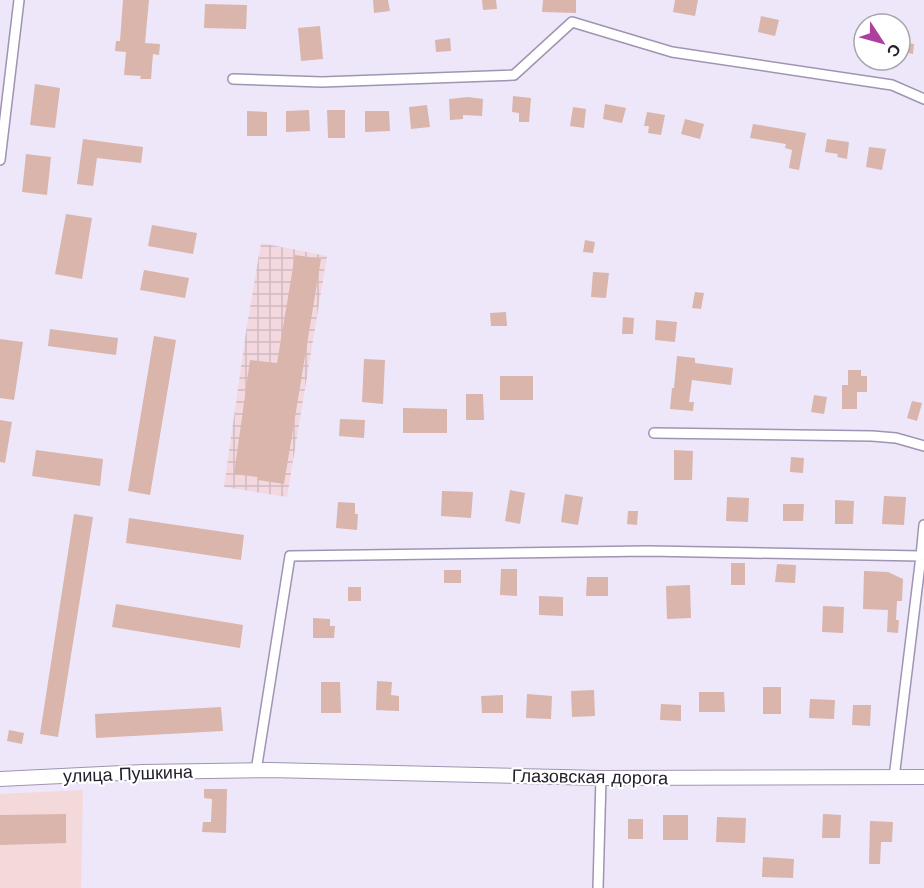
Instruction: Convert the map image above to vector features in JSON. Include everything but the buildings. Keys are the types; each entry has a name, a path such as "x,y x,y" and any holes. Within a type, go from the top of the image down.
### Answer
{"street":[{"path":"0,160 19,0"},
{"path":"233,79 322,82 514,75 572,22 672,52 892,85 924,99"},
{"path":"654,433 872,436 896,438 924,446"},
{"path":"894,778 924,525"},
{"path":"256,771 290,556 648,551 921,556"},
{"name":"Глазовская дорога","path":"256,771 601,778 924,777"},
{"name":"улица Пушкина","path":"0,779 143,772 256,771"},
{"path":"598,888 601,778"}],"shaded area":[{"path":"261,243 327,256 287,497 224,487"},
{"path":"83,790 81,888 0,888 0,794"}]}
